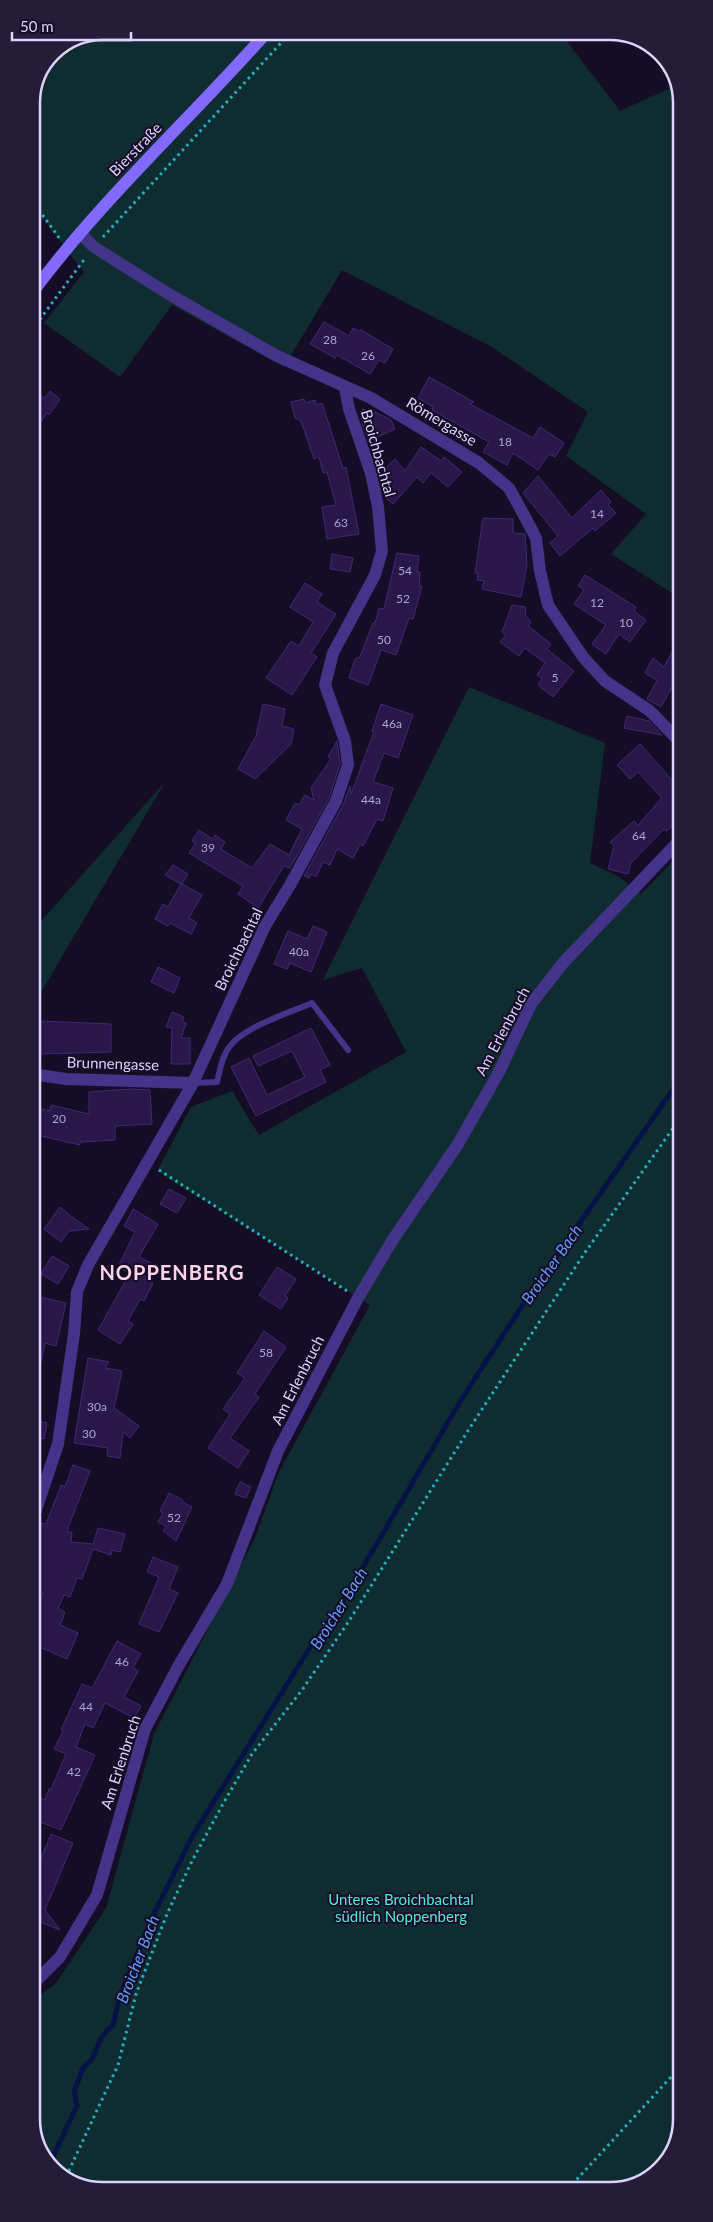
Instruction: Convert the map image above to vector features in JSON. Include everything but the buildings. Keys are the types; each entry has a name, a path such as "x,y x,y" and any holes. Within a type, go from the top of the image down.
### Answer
{"main road":[{"name":"Bierstraße","path":"40,282 66,248 260,40"}],"street":[{"name":"Römergasse","path":"80,233 94,247 167,293 277,356 371,398 479,462 509,488 536,538 540,571 548,605 578,649 605,680 650,711 673,735"},
{"name":"Broichbachtal","path":"40,1498 58,1444 74,1334 77,1292 88,1265 193,1083 265,926 290,886 336,801 348,765 345,741 325,685 333,653 375,575 382,552 378,507 371,472 349,409 345,388"},
{"name":"Am Erlenbruch","path":"40,1978 60,1957 97,1895 145,1729 179,1665 227,1584 278,1452 358,1298 392,1242 458,1144 499,1072 531,1004 563,963 673,847"},
{"name":"Brunnengasse","path":"40,1075 66,1078 193,1083"}],"lane":[{"path":"193,1083 217,1082 223,1059 230,1046 244,1033 312,1003 348,1050"}],"path":[{"path":"40,319 94,247 284,40"},
{"path":"40,210 66,248"},
{"path":"69,2172 118,2065 136,1994 167,1914 192,1860 224,1802 252,1754 302,1690 349,1620 471,1426 584,1254 673,1128"},
{"path":"147,1162 358,1298"},
{"path":"574,2182 673,2075"}],"green space":[{"path":"566,40 620,111 671,88 673,103 673,594 611,554 646,514 566,456 588,412 492,347 342,270 284,367 172,305 120,377 44,323 84,272 43,219 40,223 41,91 51,68 59,59 68,51 91,41"},
{"name":"Unteres Broichbachtal südlich Noppenberg","path":"469,687 605,743 590,863 618,876 641,894 673,861 673,2119 670,2139 660,2157 645,2171 626,2180 610,2182 99,2182 79,2177 65,2169 51,2154 42,2135 40,2119 40,1996 56,1983 106,1908 154,1734 255,1538 279,1472 370,1305 157,1171 191,1107 232,1091 259,1135 406,1052 362,968 323,980"},
{"path":"165,782 40,994 40,922"}],"waterway":[{"name":"Broicher Bach","path":"53,2156 77,2106 74,2092 83,2068 92,2059 102,2036 113,2025 120,1996 151,1920 193,1835 311,1646 339,1608 461,1400 524,1303 673,1089"}],"district":[{"name":"NOPPENBERG","path":"172,1272"}]}
